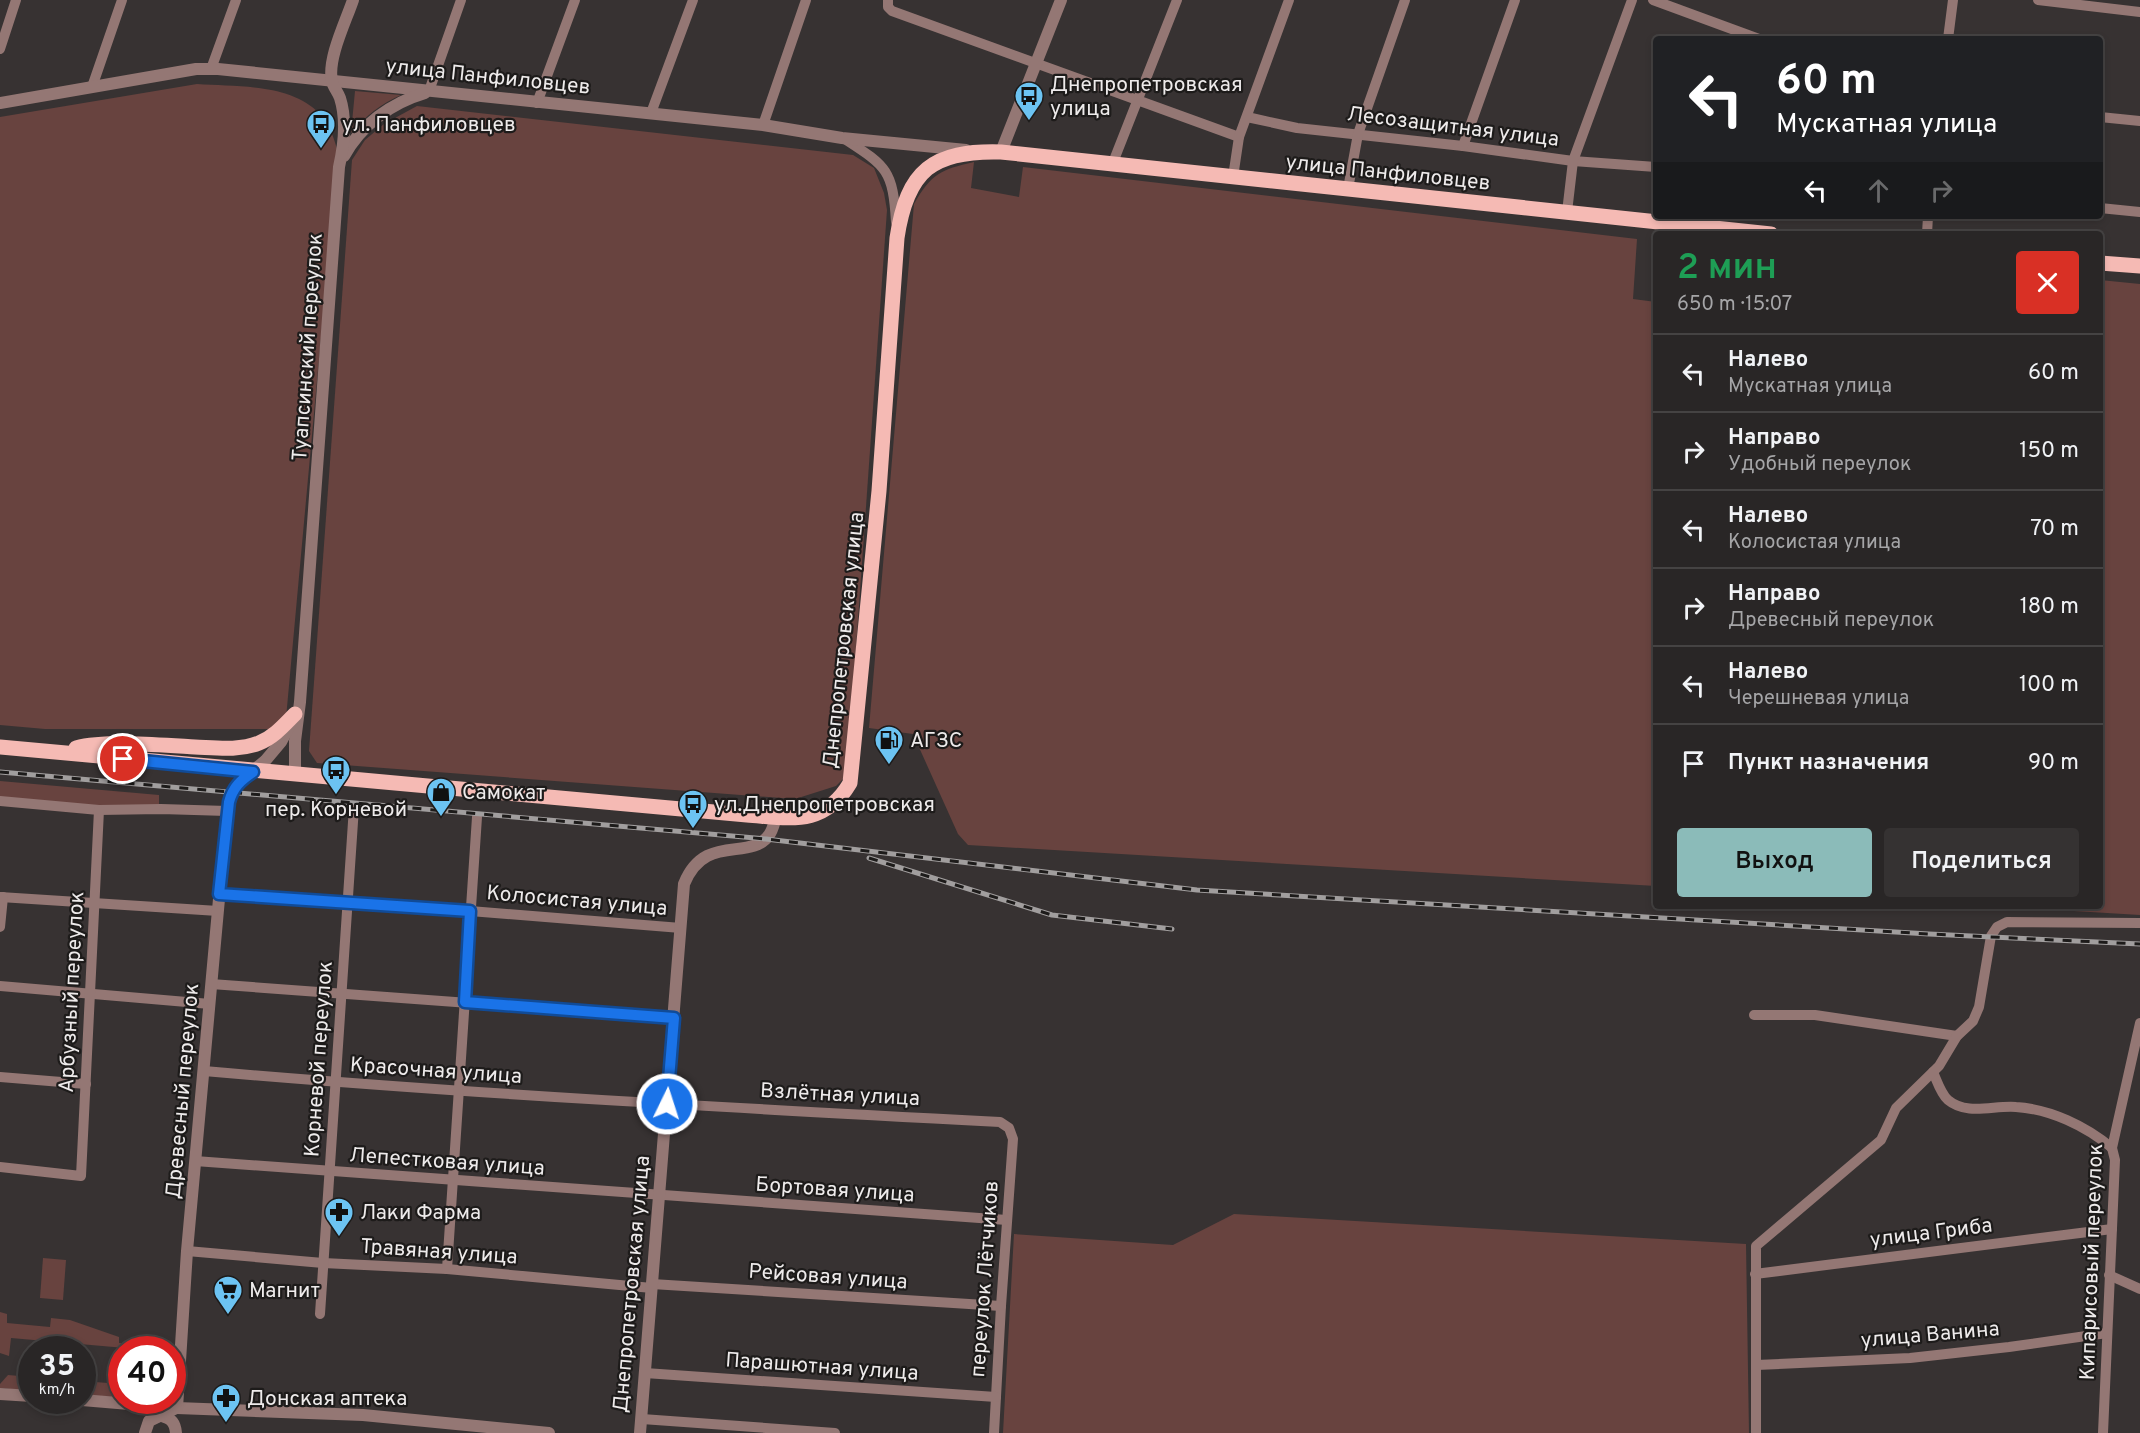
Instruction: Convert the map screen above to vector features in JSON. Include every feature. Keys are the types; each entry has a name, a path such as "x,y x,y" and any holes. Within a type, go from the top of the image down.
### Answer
{"main road":[{"name":"Днепропетровская улица","path":"776,817 797,818 823,812 841,799 850,783 879,491 897,238 901,215 915,180 928,167 948,157 973,151 1001,152"},
{"name":"улица Панфиловцев","path":"1001,152 1743,231"},
{"path":"2103,263 2140,266"},
{"path":"58,753 82,746 110,745 156,744 240,748 261,742 269,737 298,708"},
{"path":"0,747 253,772 776,817"}],"street":[{"path":"0,49 16,0"},
{"path":"92,87 122,0"},
{"path":"211,69 236,0"},
{"name":"Туапсинский переулок","path":"295,774 295,741 339,167 343,147 344,113 332,81 332,62 353,0"},
{"path":"339,167 354,139 377,118 391,107 429,91 461,0"},
{"path":"537,103 575,0"},
{"path":"651,113 693,0"},
{"path":"763,125 806,0"},
{"path":"888,0 888,8 892,11 1239,137"},
{"path":"1001,152 1061,0"},
{"path":"1112,165 1177,0"},
{"path":"1233,177 1239,137 1289,0"},
{"path":"1348,189 1358,134 1405,0"},
{"path":"1463,146 1515,0"},
{"path":"1567,212 1573,160 1632,0"},
{"path":"1653,0 1731,34"},
{"path":"1948,36 1953,0"},
{"path":"2038,0 2140,12"},
{"name":"улица Панфиловцев","path":"0,103 196,69 211,69 763,125 842,138 973,151"},
{"name":"Лесозащитная улица","path":"1247,117 1297,128 1573,160 1653,167"},
{"path":"2103,117 2140,121"},
{"path":"842,138 874,159 886,171 892,183 897,238"},
{"path":"2103,208 2140,212"},
{"name":"Туапсинский переулок","path":"253,772 281,742 298,708"},
{"name":"Древесный переулок","path":"182,1336 195,1161 227,811 232,793 239,782 253,772"},
{"path":"0,801 99,810 161,808 227,811"},
{"name":"Корневой переулок","path":"320,1314 354,807"},
{"name":"Арбузный переулок","path":"0,1167 81,1176 99,810"},
{"path":"447,1269 477,817"},
{"name":"Днепропетровская улица","path":"640,1433 684,884 690,869 703,858 719,851 754,845 766,838 776,817"},
{"name":"Колосистая улица","path":"219,894 681,928"},
{"path":"0,927 1,897 218,910"},
{"path":"1756,1433 1756,1246 1881,1140 1896,1108 1939,1066 1957,1036 1973,1020 1979,1006 1990,936 1996,927 2007,922 2140,923"},
{"path":"212,984 674,1018"},
{"path":"0,986 210,1004"},
{"path":"1754,1015 1815,1016 1957,1036"},
{"name":"Кипарисовый переулок","path":"2103,1433 2115,1160 2112,1149 2140,1023"},
{"name":"Красочная улица","path":"204,1071 459,1091 667,1104"},
{"path":"1933,1072 1948,1100 1963,1107 1980,1109 2014,1106 2036,1109 2079,1126 2098,1136 2112,1149"},
{"path":"0,1077 86,1084"},
{"name":"Взлётная улица","path":"667,1104 1000,1122 1009,1128"},
{"name":"переулок Лётчиков","path":"994,1433 1013,1138 1009,1128"},
{"name":"Лепестковая улица","path":"195,1161 659,1196"},
{"name":"Бортовая улица","path":"659,1196 1007,1220"},
{"name":"улица Гриба","path":"1755,1274 2112,1229"},
{"name":"Травяная улица","path":"188,1251 323,1263 447,1269 652,1286"},
{"path":"2109,1275 2140,1289"},
{"name":"Рейсовая улица","path":"652,1286 1001,1306"},
{"name":"улица Ванина","path":"1756,1365 1910,1358 2108,1333"},
{"name":"Парашютная улица","path":"645,1373 996,1397"},
{"path":"0,1394 18,1395"},
{"path":"186,1408 363,1415 549,1433"},
{"path":"162,1416 166,1414"},
{"path":"145,1433 149,1421 156,1416 170,1419 176,1426 176,1433"},
{"path":"642,1419 835,1433"}],"shaded area":[{"path":"197,84 263,88 294,97 308,104 320,114 331,132 338,152 285,729 45,729 0,725 0,117"},
{"path":"355,91 401,95 374,111 351,133"},
{"path":"417,106 853,155 874,168 884,193 887,210 847,775 836,786 795,799 317,763 309,751 352,160 365,140 384,124"},
{"path":"974,162 971,188 1019,197 1023,167 1637,239 1633,299 1653,302 1653,886 968,845 958,834 913,734 869,728 914,204 932,179 953,168"},
{"path":"2103,280 2140,284 2140,915 2041,909 2103,909"},
{"path":"0,781 159,795 159,813 0,801"},
{"path":"1234,1214 1746,1244 1749,1433 1003,1433 1014,1234 1173,1245"},
{"path":"43,1258 66,1260 63,1300 40,1298"},
{"path":"0,1312 7,1314 7,1323 50,1327 51,1318 70,1320 116,1336 108,1336 108,1346 96,1345 96,1336 18,1336 18,1339 11,1338 9,1356 0,1353"},
{"path":"8,1375 18,1376 18,1390 0,1388 0,1384"},
{"path":"96,1382 108,1383 108,1397 96,1396"}],"railway":[{"path":"0,772 766,839 1197,890 1929,934 2140,944"},
{"path":"869,858 1052,915 1172,929"}],"place":[{"name":"Днепропетровская улица","path":"1029,122"},
{"name":"ул. Панфиловцев","path":"321,150"},
{"name":"АГЗС","path":"889,766"},
{"name":"пер. Корневой","path":"336,796"},
{"name":"Самокат","path":"441,818"},
{"name":"ул.Днепропетровская","path":"693,830"},
{"name":"Лаки Фарма","path":"339,1238"},
{"name":"Магнит","path":"228,1316"},
{"name":"Донская аптека","path":"226,1424"}],"route":[{"path":"123,759 253,772 239,782 229,802 219,894 470,911 465,1002 674,1018 667,1104"}]}
